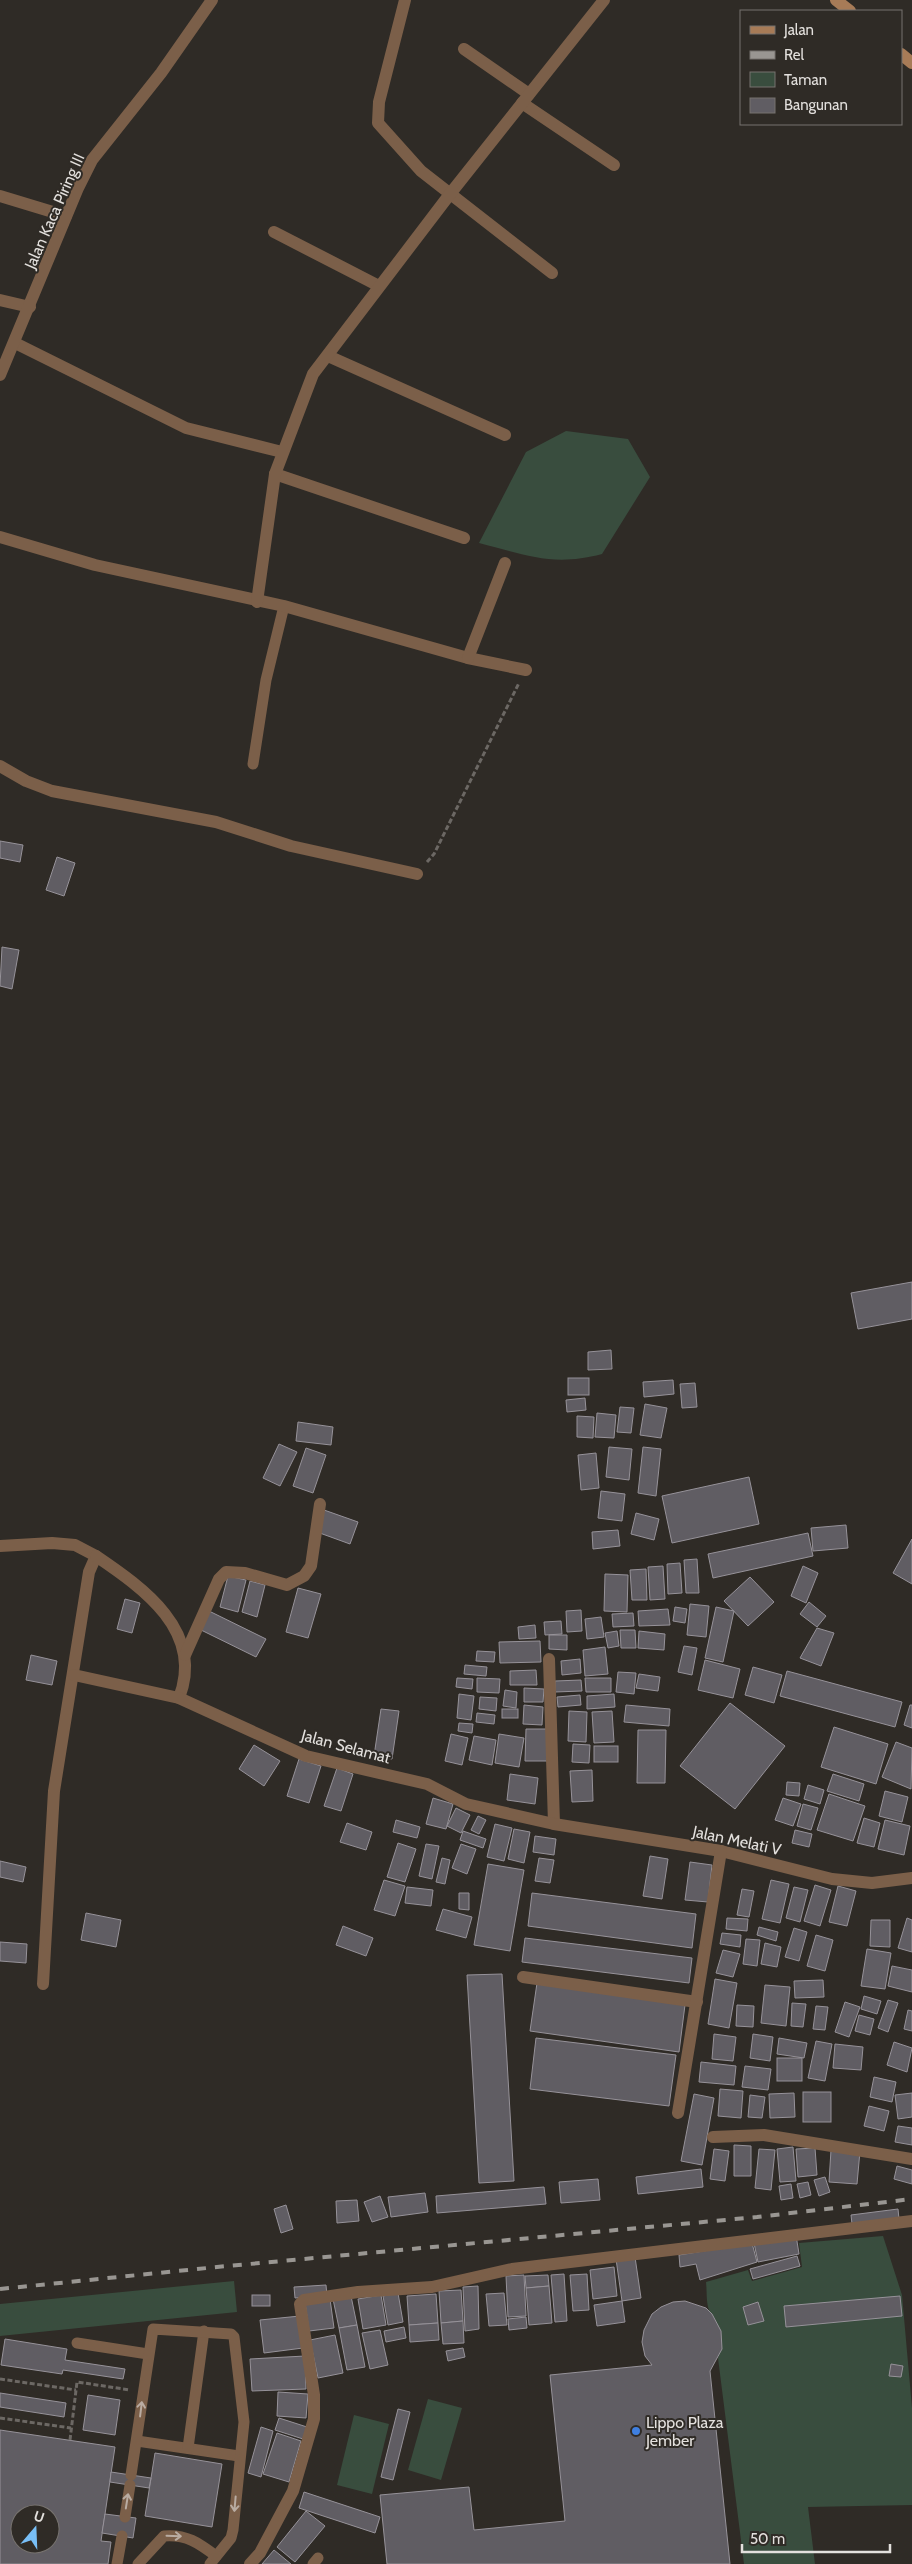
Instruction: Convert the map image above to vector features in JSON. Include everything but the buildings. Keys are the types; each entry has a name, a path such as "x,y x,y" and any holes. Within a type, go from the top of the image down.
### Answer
{"main road":[{"path":"836,0 849,10"},
{"path":"902,55 912,63"}],"street":[{"name":"Jalan Kaca Piring III","path":"0,375 30,307 66,216 92,160 161,73 212,0"},
{"path":"405,0 379,102 378,123 421,171 552,273"},
{"path":"257,602 275,474 313,374 450,194 604,0"},
{"path":"464,50 614,165"},
{"path":"0,196 66,216"},
{"path":"274,232 379,286"},
{"path":"0,300 30,307"},
{"path":"15,343 186,428 282,452"},
{"path":"328,356 505,435"},
{"path":"275,474 464,538"},
{"path":"0,537 96,565 257,602 284,606 468,658 526,670"},
{"path":"468,658 505,564"},
{"path":"0,766 26,781 52,791 216,822 291,846 417,874"},
{"path":"180,1698 183,1688 185,1655 219,1580 226,1572 245,1572 287,1585 304,1576 310,1566 320,1504"},
{"path":"0,1546 75,1545 96,1556 136,1583 154,1599 168,1618 185,1655"},
{"path":"43,1984 54,1791 89,1572 96,1556"},
{"path":"550,1658 554,1824"},
{"name":"Jalan Selamat","path":"74,1675 180,1698 306,1756 427,1784 466,1804 554,1824"},
{"name":"Jalan Melati V","path":"554,1824 721,1850 832,1878 872,1883 912,1878"},
{"path":"678,2113 721,1850"},
{"path":"523,1977 697,2002"},
{"path":"713,2137 764,2135 912,2159"},
{"path":"250,2564 260,2553 293,2492 314,2419 314,2395 300,2304 304,2300 358,2292 432,2287 512,2269 912,2221"}],"lane":[{"path":"253,764 266,680 284,606"},
{"path":"125,2517 153,2329 227,2332 234,2337 244,2422 231,2538 213,2560 197,2541 172,2535 164,2536 156,2542 138,2564"},
{"path":"188,2448 204,2331"},
{"path":"77,2343 148,2354"},
{"path":"137,2441 239,2456"},
{"path":"117,2564 122,2536"}],"path":[{"path":"417,874 434,854 526,670"},
{"path":"0,2379 76,2390"},
{"path":"70,2440 77,2382 143,2392"},
{"path":"0,2418 72,2428"}],"green space":[{"path":"566,431 628,439 650,477 602,554 585,558 540,558 479,543 526,452"},
{"path":"883,2236 902,2295 912,2408 912,2505 808,2507 815,2564 744,2564 718,2358 722,2343 720,2332 708,2307 706,2282 748,2270 752,2281 802,2267 799,2243"},
{"path":"234,2281 237,2312 0,2336 0,2304"},
{"path":"428,2399 462,2408 441,2480 408,2470"},
{"path":"354,2415 389,2424 372,2494 337,2485"}],"railway":[{"path":"0,2289 757,2217 912,2199"}],"place":[{"name":"Lippo Plaza Jember","path":"636,2431"}]}
